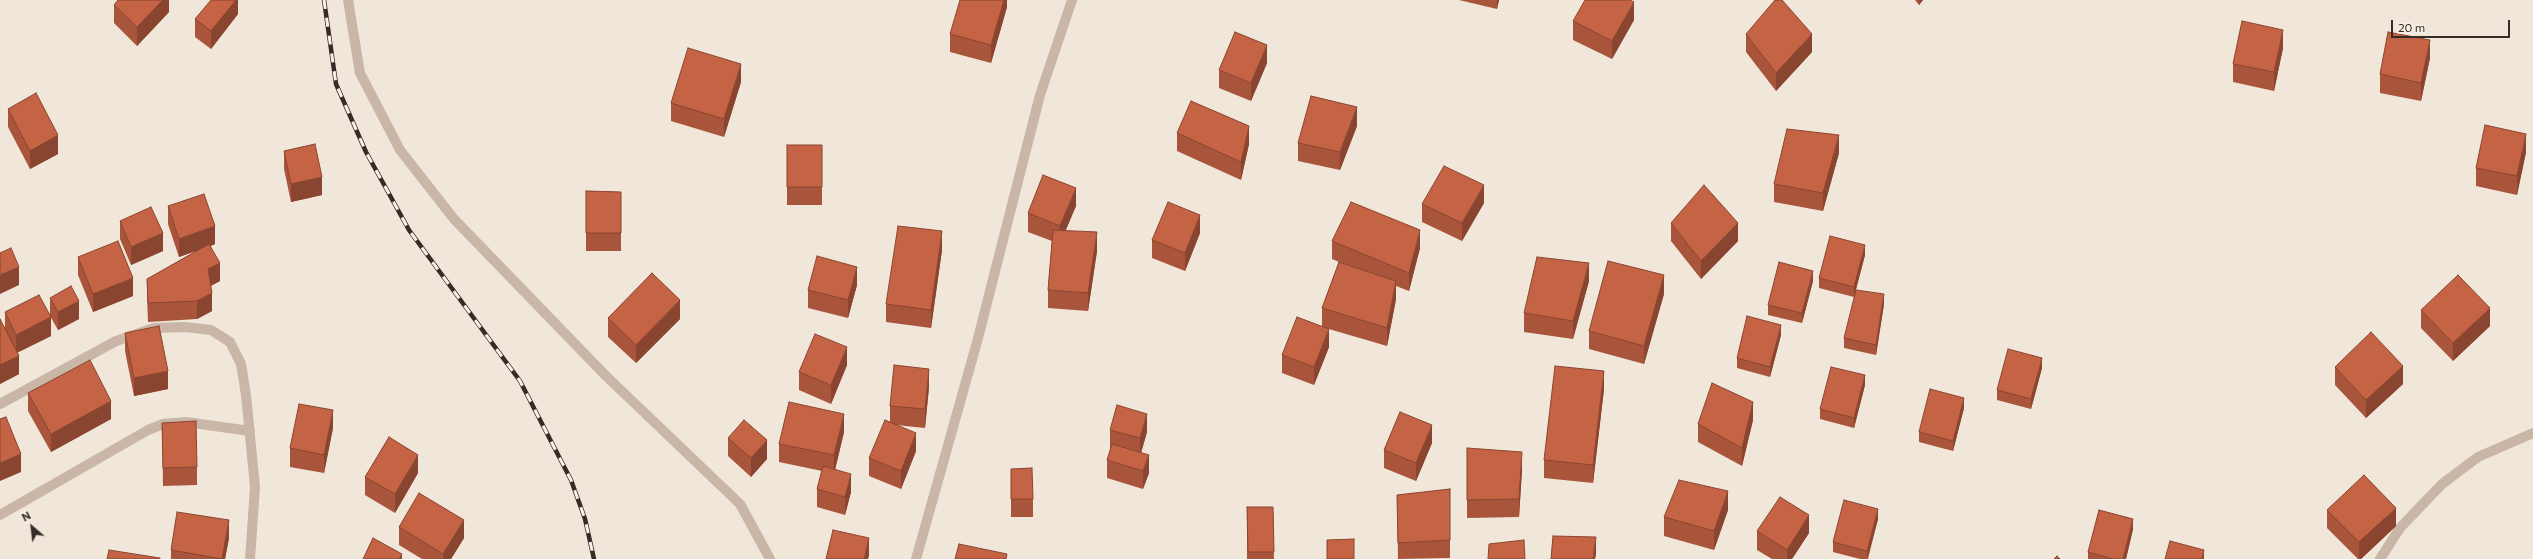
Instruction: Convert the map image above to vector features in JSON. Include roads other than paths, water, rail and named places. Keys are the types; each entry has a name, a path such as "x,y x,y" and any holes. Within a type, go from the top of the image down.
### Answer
{"street":[{"path":"348,0 360,73 400,150 454,219 606,376 740,504 770,559"},
{"path":"916,559 977,342 1040,94 1072,0"},
{"path":"0,404 116,341 154,328 185,326 210,330 230,342 241,364 250,431 255,487 250,559"},
{"path":"0,515 148,430 163,424 186,422 250,431"},
{"path":"2380,559 2400,528 2442,484 2478,458 2533,433"}],"railway":[{"path":"324,0 336,84 366,152 409,230 520,381 571,480 585,519 594,559"}]}
